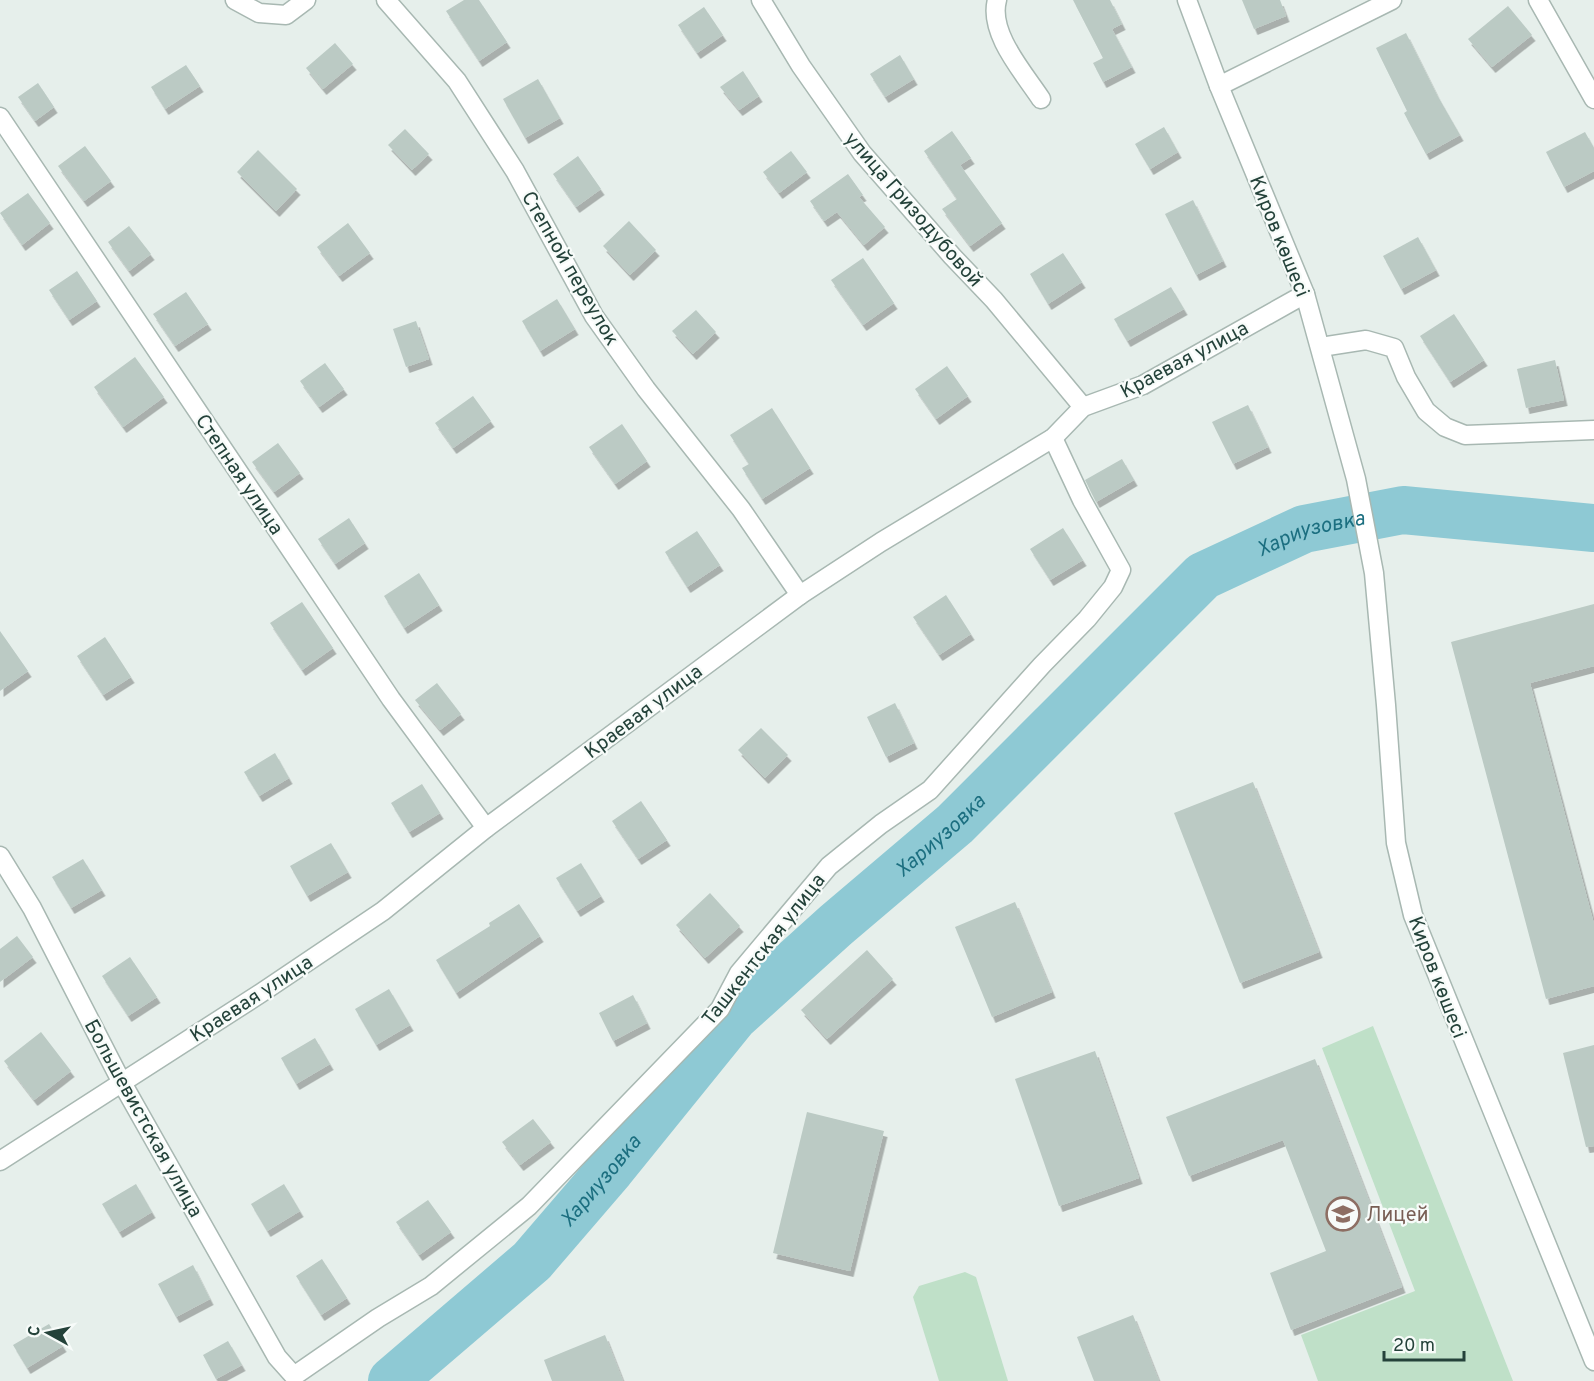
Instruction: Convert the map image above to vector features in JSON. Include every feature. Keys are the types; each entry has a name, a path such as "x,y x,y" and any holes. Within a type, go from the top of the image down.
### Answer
{"street":[{"path":"235,0 259,13 286,15 306,0"},
{"name":"Степной переулок","path":"386,0 457,81 515,171 594,316 646,389 741,509 800,595"},
{"name":"улица Гризодубовой","path":"761,0 801,66 862,153 952,256 994,300 1083,407"},
{"path":"997,0 994,11 1004,44 1041,99"},
{"name":"Киров көшесі","path":"1187,0 1219,86 1305,294 1356,479 1374,573 1396,843 1413,915 1526,1198 1594,1359"},
{"path":"1219,86 1392,0"},
{"path":"1538,0 1594,99"},
{"name":"Степная улица","path":"0,117 384,689 486,828"},
{"name":"Краевая улица","path":"0,1161 261,993 383,911 486,828 800,595 881,542 1053,438 1083,407 1143,385 1305,294"},
{"path":"1321,347 1366,340 1394,348 1406,377 1426,411 1445,427 1465,435 1594,430"},
{"name":"Ташкентская улица","path":"294,1376 378,1318 431,1286 529,1206 720,1009 739,973 829,866 881,824 930,790 1042,665 1094,611 1113,587 1121,570 1082,500 1053,438"},
{"name":"Большевистская улица","path":"0,856 32,908 121,1082 278,1357 294,1376"}],"green space":[{"path":"1373,1026 1513,1381 1318,1381 1301,1335 1415,1291 1322,1048"},
{"path":"965,1272 976,1277 1008,1381 939,1381 913,1297 919,1286"}],"building":[{"path":"464,0 479,0 507,42 479,61 446,11"},
{"path":"1073,0 1110,0 1122,24 1112,29 1132,67 1103,82 1093,63 1103,58"},
{"path":"1242,0 1280,0 1286,16 1254,29"},
{"path":"1508,6 1532,35 1492,67 1468,39"},
{"path":"704,7 723,35 697,53 678,25"},
{"path":"1406,33 1460,135 1426,154 1404,113 1407,111 1376,48"},
{"path":"335,43 353,64 323,89 306,68"},
{"path":"900,55 914,79 885,97 870,74"},
{"path":"186,65 200,86 165,109 151,87"},
{"path":"743,71 759,96 739,110 720,87"},
{"path":"538,79 560,118 525,138 503,99"},
{"path":"38,83 54,107 35,121 18,97"},
{"path":"1164,127 1178,152 1150,169 1135,144"},
{"path":"405,129 429,154 412,170 388,145"},
{"path":"952,131 971,158 960,165 1002,223 970,246 942,209 957,199 924,151"},
{"path":"1585,132 1594,148 1594,171 1564,187 1546,152"},
{"path":"85,146 111,181 84,201 58,166"},
{"path":"258,150 297,189 276,211 237,172"},
{"path":"791,151 807,172 779,193 763,172"},
{"path":"578,156 601,189 576,207 553,174"},
{"path":"848,174 863,195 859,197 885,227 864,245 837,212 824,221 810,201"},
{"path":"28,193 50,223 22,245 0,213"},
{"path":"1193,200 1223,261 1196,275 1165,214"},
{"path":"629,221 656,250 630,275 603,246"},
{"path":"348,223 370,253 339,276 317,247"},
{"path":"129,226 151,254 129,271 108,242"},
{"path":"1418,237 1436,270 1401,289 1383,256"},
{"path":"1063,253 1082,282 1048,304 1030,274"},
{"path":"863,258 894,303 863,325 831,280"},
{"path":"77,271 97,301 69,320 49,290"},
{"path":"1171,287 1184,309 1127,341 1114,319"},
{"path":"186,292 208,324 175,346 153,314"},
{"path":"557,299 575,329 540,351 522,321"},
{"path":"696,310 716,332 693,354 672,331"},
{"path":"1454,314 1484,360 1450,382 1420,336"},
{"path":"416,321 429,359 406,367 393,329"},
{"path":"135,357 164,397 123,427 94,387"},
{"path":"1555,360 1564,400 1526,408 1517,369"},
{"path":"325,363 344,389 319,407 300,381"},
{"path":"947,366 968,396 936,419 915,389"},
{"path":"473,396 491,421 453,448 435,423"},
{"path":"1248,405 1268,447 1233,464 1212,422"},
{"path":"772,408 810,468 762,499 742,468 749,464 730,435"},
{"path":"622,424 647,461 615,484 589,447"},
{"path":"278,443 300,473 274,492 252,462"},
{"path":"1122,459 1134,480 1096,502 1085,480"},
{"path":"349,518 365,543 335,564 318,539"},
{"path":"1063,528 1083,560 1050,580 1030,549"},
{"path":"697,531 720,565 687,587 665,552"},
{"path":"419,573 439,605 404,628 384,596"},
{"path":"946,595 971,634 939,655 913,617"},
{"path":"302,602 333,648 302,670 270,623"},
{"path":"1594,604 1594,666 1530,683 1594,924 1594,986 1546,999 1451,642"},
{"path":"0,631 28,671 0,691"},
{"path":"105,637 131,677 103,695 77,656"},
{"path":"437,683 461,714 440,730 415,700"},
{"path":"895,703 914,743 886,757 867,717"},
{"path":"761,728 788,755 765,778 738,750"},
{"path":"275,753 289,778 259,796 244,772"},
{"path":"1253,782 1319,952 1240,983 1174,813"},
{"path":"422,784 440,813 409,832 391,803"},
{"path":"641,801 667,840 638,859 612,821"},
{"path":"331,843 348,872 307,896 290,866"},
{"path":"83,859 102,890 71,908 52,877"},
{"path":"581,863 601,896 577,911 556,878"},
{"path":"710,893 740,926 705,958 676,925"},
{"path":"1015,902 1052,992 992,1017 955,927"},
{"path":"519,904 540,936 456,993 436,960 490,926 489,923"},
{"path":"17,936 33,957 0,982 0,949"},
{"path":"867,950 893,979 827,1039 801,1010"},
{"path":"130,957 157,997 128,1016 102,976"},
{"path":"389,989 410,1025 376,1045 355,1009"},
{"path":"633,995 647,1023 613,1041 599,1013"},
{"path":"41,1032 71,1071 34,1100 4,1061"},
{"path":"315,1038 330,1064 296,1084 281,1058"},
{"path":"1594,1045 1594,1146 1586,1147 1563,1053"},
{"path":"1095,1051 1139,1178 1059,1206 1015,1079"},
{"name":"Лицей","path":"1315,1059 1402,1287 1291,1330 1270,1273 1326,1251 1283,1140 1189,1176 1166,1117"},
{"path":"807,1112 884,1131 850,1271 773,1253"},
{"path":"533,1119 551,1142 520,1165 502,1142"},
{"path":"136,1184 152,1212 119,1232 102,1204"},
{"path":"284,1184 300,1211 267,1231 251,1204"},
{"path":"428,1200 451,1232 419,1255 396,1222"},
{"path":"322,1259 347,1298 321,1315 296,1276"},
{"path":"193,1265 210,1299 176,1317 158,1284"},
{"path":"1133,1315 1159,1381 1094,1381 1077,1337"},
{"path":"49,1324 63,1346 27,1368 13,1345"},
{"path":"605,1335 623,1381 552,1381 544,1360"},
{"path":"228,1341 242,1365 216,1379 203,1355"}],"waterway":[{"name":"Хариузовка","path":"392,1381 532,1261 611,1169 734,1017 836,925 955,824 1203,576 1304,529 1403,510 1594,528"}],"place":[{"name":"Лицей","path":"1343,1214"}]}
